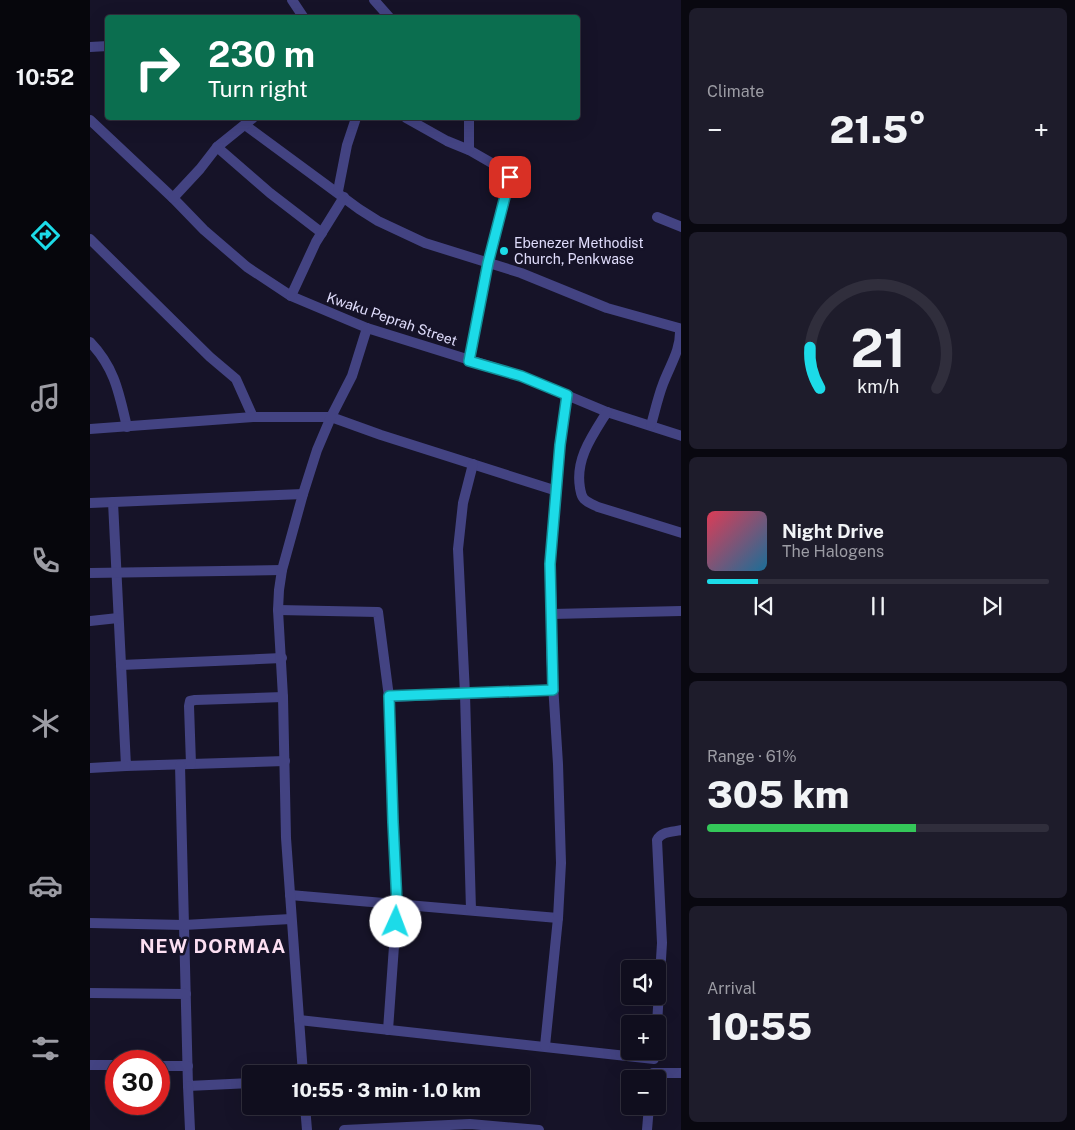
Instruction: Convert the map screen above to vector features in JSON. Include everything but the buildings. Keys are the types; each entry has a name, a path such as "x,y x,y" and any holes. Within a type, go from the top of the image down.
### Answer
{"street":[{"path":"292,0 302,15"},
{"path":"374,0 387,15"},
{"path":"90,47 105,46"},
{"name":"Kwaku Peprah Street","path":"90,120 173,198 204,230 247,267 291,296 367,328 521,376 607,412 681,436"},
{"path":"173,198 217,147 250,120 341,194 378,221 425,243 521,273 607,308 681,329 677,354 662,386 651,425"},
{"path":"291,296 341,194 348,140 355,120"},
{"path":"410,120 456,146 469,150 509,173 510,177 488,263 469,361"},
{"path":"469,120 469,150"},
{"path":"217,147 270,193 322,233"},
{"path":"657,217 681,227"},
{"path":"90,239 236,379 253,417"},
{"path":"302,1065 286,838 282,658 278,610 282,570 303,494 317,450 352,376 367,328"},
{"path":"90,342 101,353 116,379 127,427"},
{"path":"545,1046 558,918 561,863 558,764 551,652 550,564 560,445 567,395"},
{"path":"607,412 580,459 580,484 585,501 598,507 681,533"},
{"path":"90,429 253,417 331,417 381,435 557,491"},
{"path":"471,910 465,694 458,549 463,503 473,464"},
{"path":"90,503 303,494"},
{"path":"113,502 126,766"},
{"path":"90,573 282,570"},
{"path":"278,610 378,612 389,696 397,904 388,1030"},
{"path":"552,614 681,611"},
{"path":"90,621 118,618"},
{"path":"121,665 203,663 282,658"},
{"path":"389,696 553,690"},
{"path":"192,764 190,701 283,696"},
{"path":"90,768 285,761"},
{"path":"180,765 190,1130"},
{"path":"658,1015 662,943 657,840 663,834 681,830"},
{"path":"290,895 558,918"},
{"path":"90,923 184,925 291,919"},
{"path":"90,993 186,994"},
{"path":"299,1020 621,1052"},
{"path":"90,1065 105,1065"},
{"path":"170,1066 188,1066"},
{"path":"666,1075 681,1073"},
{"path":"188,1086 242,1083"},
{"path":"306,1115 307,1130"},
{"path":"647,1130 648,1115"},
{"path":"344,1130 470,1124 539,1130"}],"place":[{"name":"Ebenezer Methodist Church, Penkwase","path":"504,251"}],"district":[{"name":"NEW DORMAA","path":"213,946"}],"route":[{"path":"396,922 397,904 389,696 553,690 550,564 560,445 567,395 521,376 469,361 488,263 510,177"}]}
